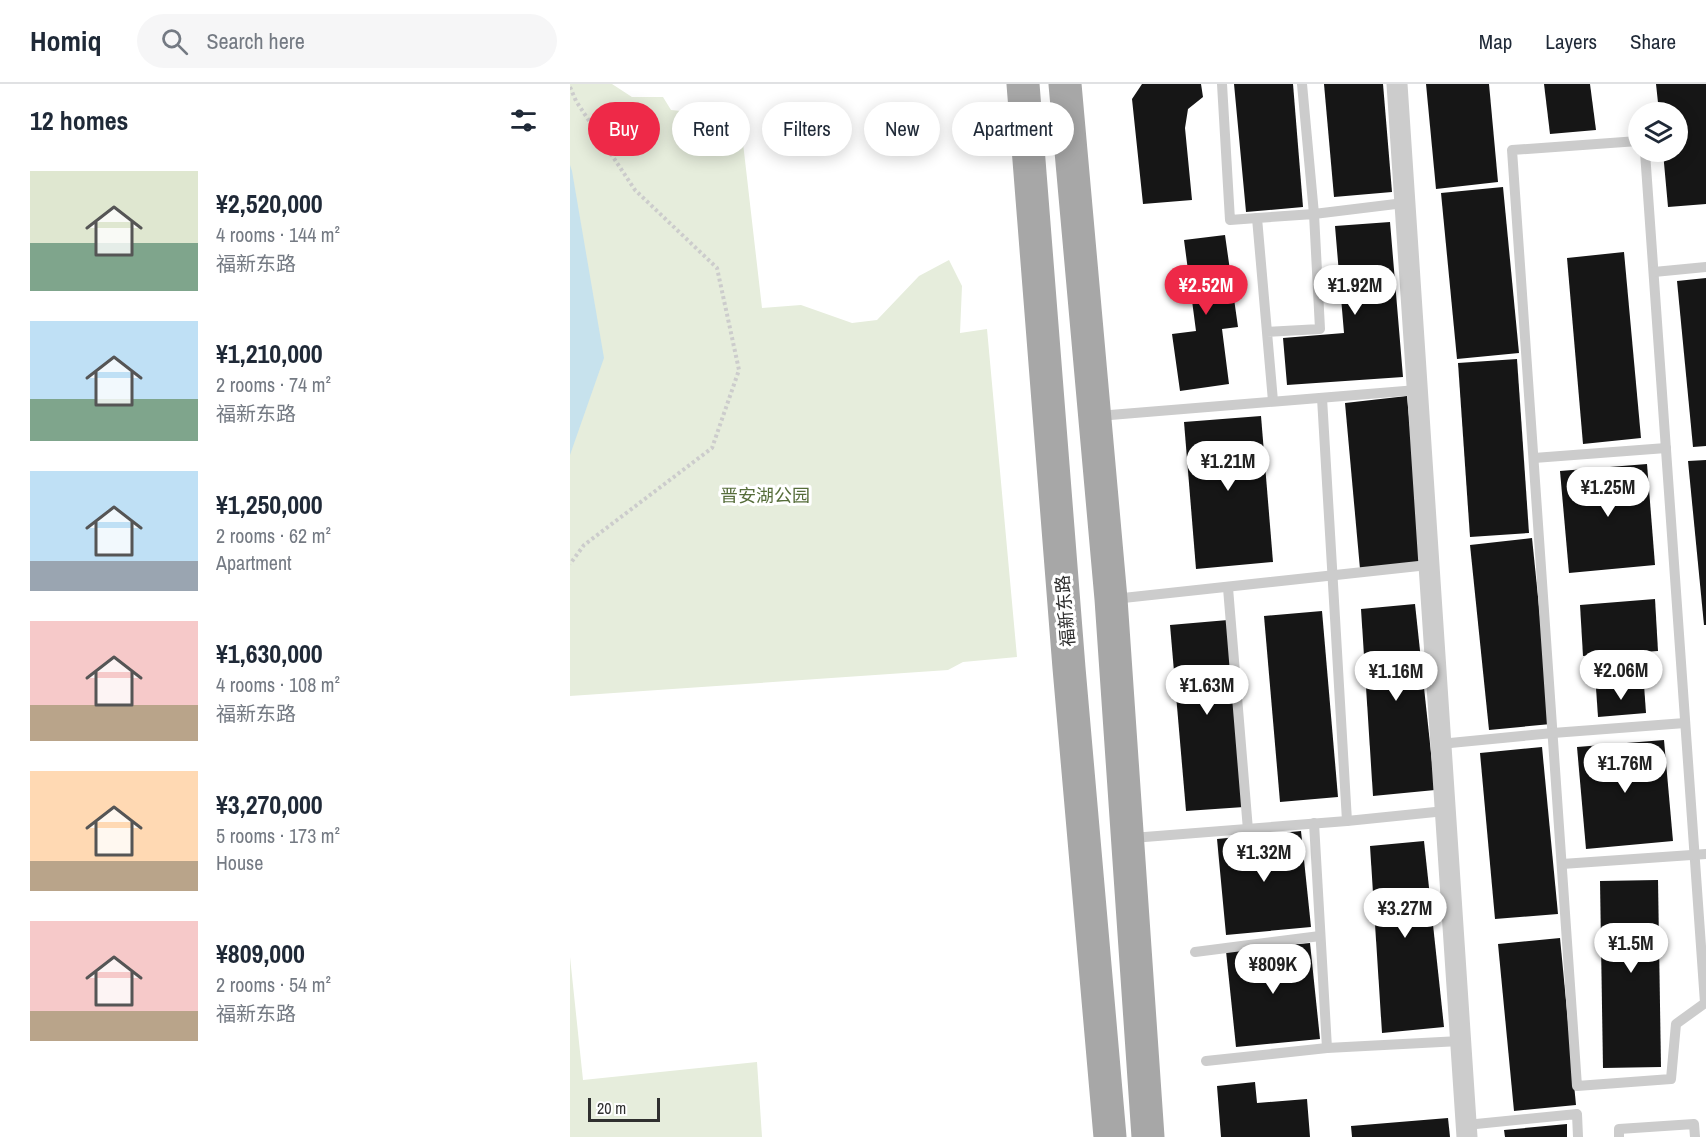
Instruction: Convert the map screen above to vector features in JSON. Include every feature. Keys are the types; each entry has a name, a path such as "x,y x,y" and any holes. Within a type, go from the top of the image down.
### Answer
{"main road":[{"name":"福新东路","path":"1023,84 1069,668 1110,1137"},
{"path":"1065,84 1111,599 1148,1137"}],"street":[{"path":"1397,84 1467,1131"}],"lane":[{"path":"1222,84 1230,220 1314,214 1404,203"},
{"path":"1267,332 1320,329 1314,214 1302,84"},
{"path":"1628,142 1512,150 1577,1086 1671,1079 1676,1024 1705,1004 1646,162"},
{"path":"1257,218 1273,402"},
{"path":"1654,272 1706,267"},
{"path":"1095,416 1417,390"},
{"path":"1322,398 1347,821"},
{"path":"1534,458 1666,448"},
{"path":"1111,599 1428,565"},
{"path":"1228,588 1248,830"},
{"path":"1440,744 1685,723"},
{"path":"1129,839 1445,811"},
{"path":"1314,823 1327,1048"},
{"path":"1562,864 1706,854"},
{"path":"1196,952 1320,936"},
{"path":"1206,1061 1327,1048 1460,1041"},
{"path":"1467,1131 1577,1114 1578,1137"},
{"path":"1619,1137 1619,1129 1694,1124 1695,1137"}],"path":[{"path":"570,87 576,101 635,190 717,268 739,370 712,448 584,545 570,564"}],"green space":[{"name":"晋安湖公园","path":"570,84 612,84 632,97 663,97 672,110 672,156 744,156 762,308 801,305 852,323 877,320 919,276 949,260 962,286 960,333 987,329 1017,657 963,662 948,670 570,696"},
{"path":"570,957 583,1080 757,1062 762,1137 570,1137"}],"water":[{"path":"570,165 604,358 570,455"}],"building":[{"path":"1142,84 1201,84 1203,97 1188,109 1185,128 1192,200 1143,204 1132,99"},
{"path":"1234,84 1293,84 1303,207 1246,212"},
{"path":"1324,84 1383,84 1392,192 1334,197"},
{"path":"1426,84 1489,84 1498,182 1436,189"},
{"path":"1544,84 1590,84 1596,130 1550,134"},
{"path":"1656,84 1706,84 1706,204 1668,207 1664,162 1688,162 1688,102 1658,102"},
{"path":"1503,187 1519,353 1457,359 1441,193"},
{"path":"1390,222 1403,377 1287,385 1283,338 1344,333 1335,226"},
{"path":"1225,235 1238,327 1222,329 1229,384 1180,391 1172,334 1196,331 1184,240"},
{"path":"1624,252 1641,438 1583,444 1567,258"},
{"path":"1706,278 1706,446 1693,447 1677,281"},
{"path":"1517,359 1529,533 1470,537 1458,363"},
{"path":"1407,396 1423,563 1360,569 1345,403"},
{"path":"1261,416 1273,562 1196,569 1184,422"},
{"path":"1706,460 1706,625 1704,625 1688,461"},
{"path":"1647,464 1655,565 1569,573 1560,471"},
{"path":"1532,538 1551,724 1489,730 1470,545"},
{"path":"1655,599 1658,651 1583,656 1580,605"},
{"path":"1415,604 1435,790 1373,796 1361,609"},
{"path":"1322,611 1338,797 1280,802 1264,616"},
{"path":"1228,620 1244,807 1186,811 1170,625"},
{"path":"1644,685 1646,713 1598,717 1596,688"},
{"path":"1664,740 1673,841 1586,849 1577,747"},
{"path":"1542,747 1558,914 1495,919 1480,753"},
{"path":"1301,831 1311,927 1226,935 1217,839"},
{"path":"1424,841 1444,1027 1382,1033 1370,846"},
{"path":"1658,880 1661,1067 1603,1068 1600,881"},
{"path":"1560,938 1576,1105 1514,1111 1498,944"},
{"path":"1310,943 1320,1039 1236,1047 1226,951"},
{"path":"1255,1082 1257,1103 1307,1099 1310,1137 1221,1137 1217,1086"},
{"path":"1448,1118 1450,1137 1352,1137 1351,1126"},
{"path":"1567,1124 1567,1137 1505,1137 1504,1130"}]}
